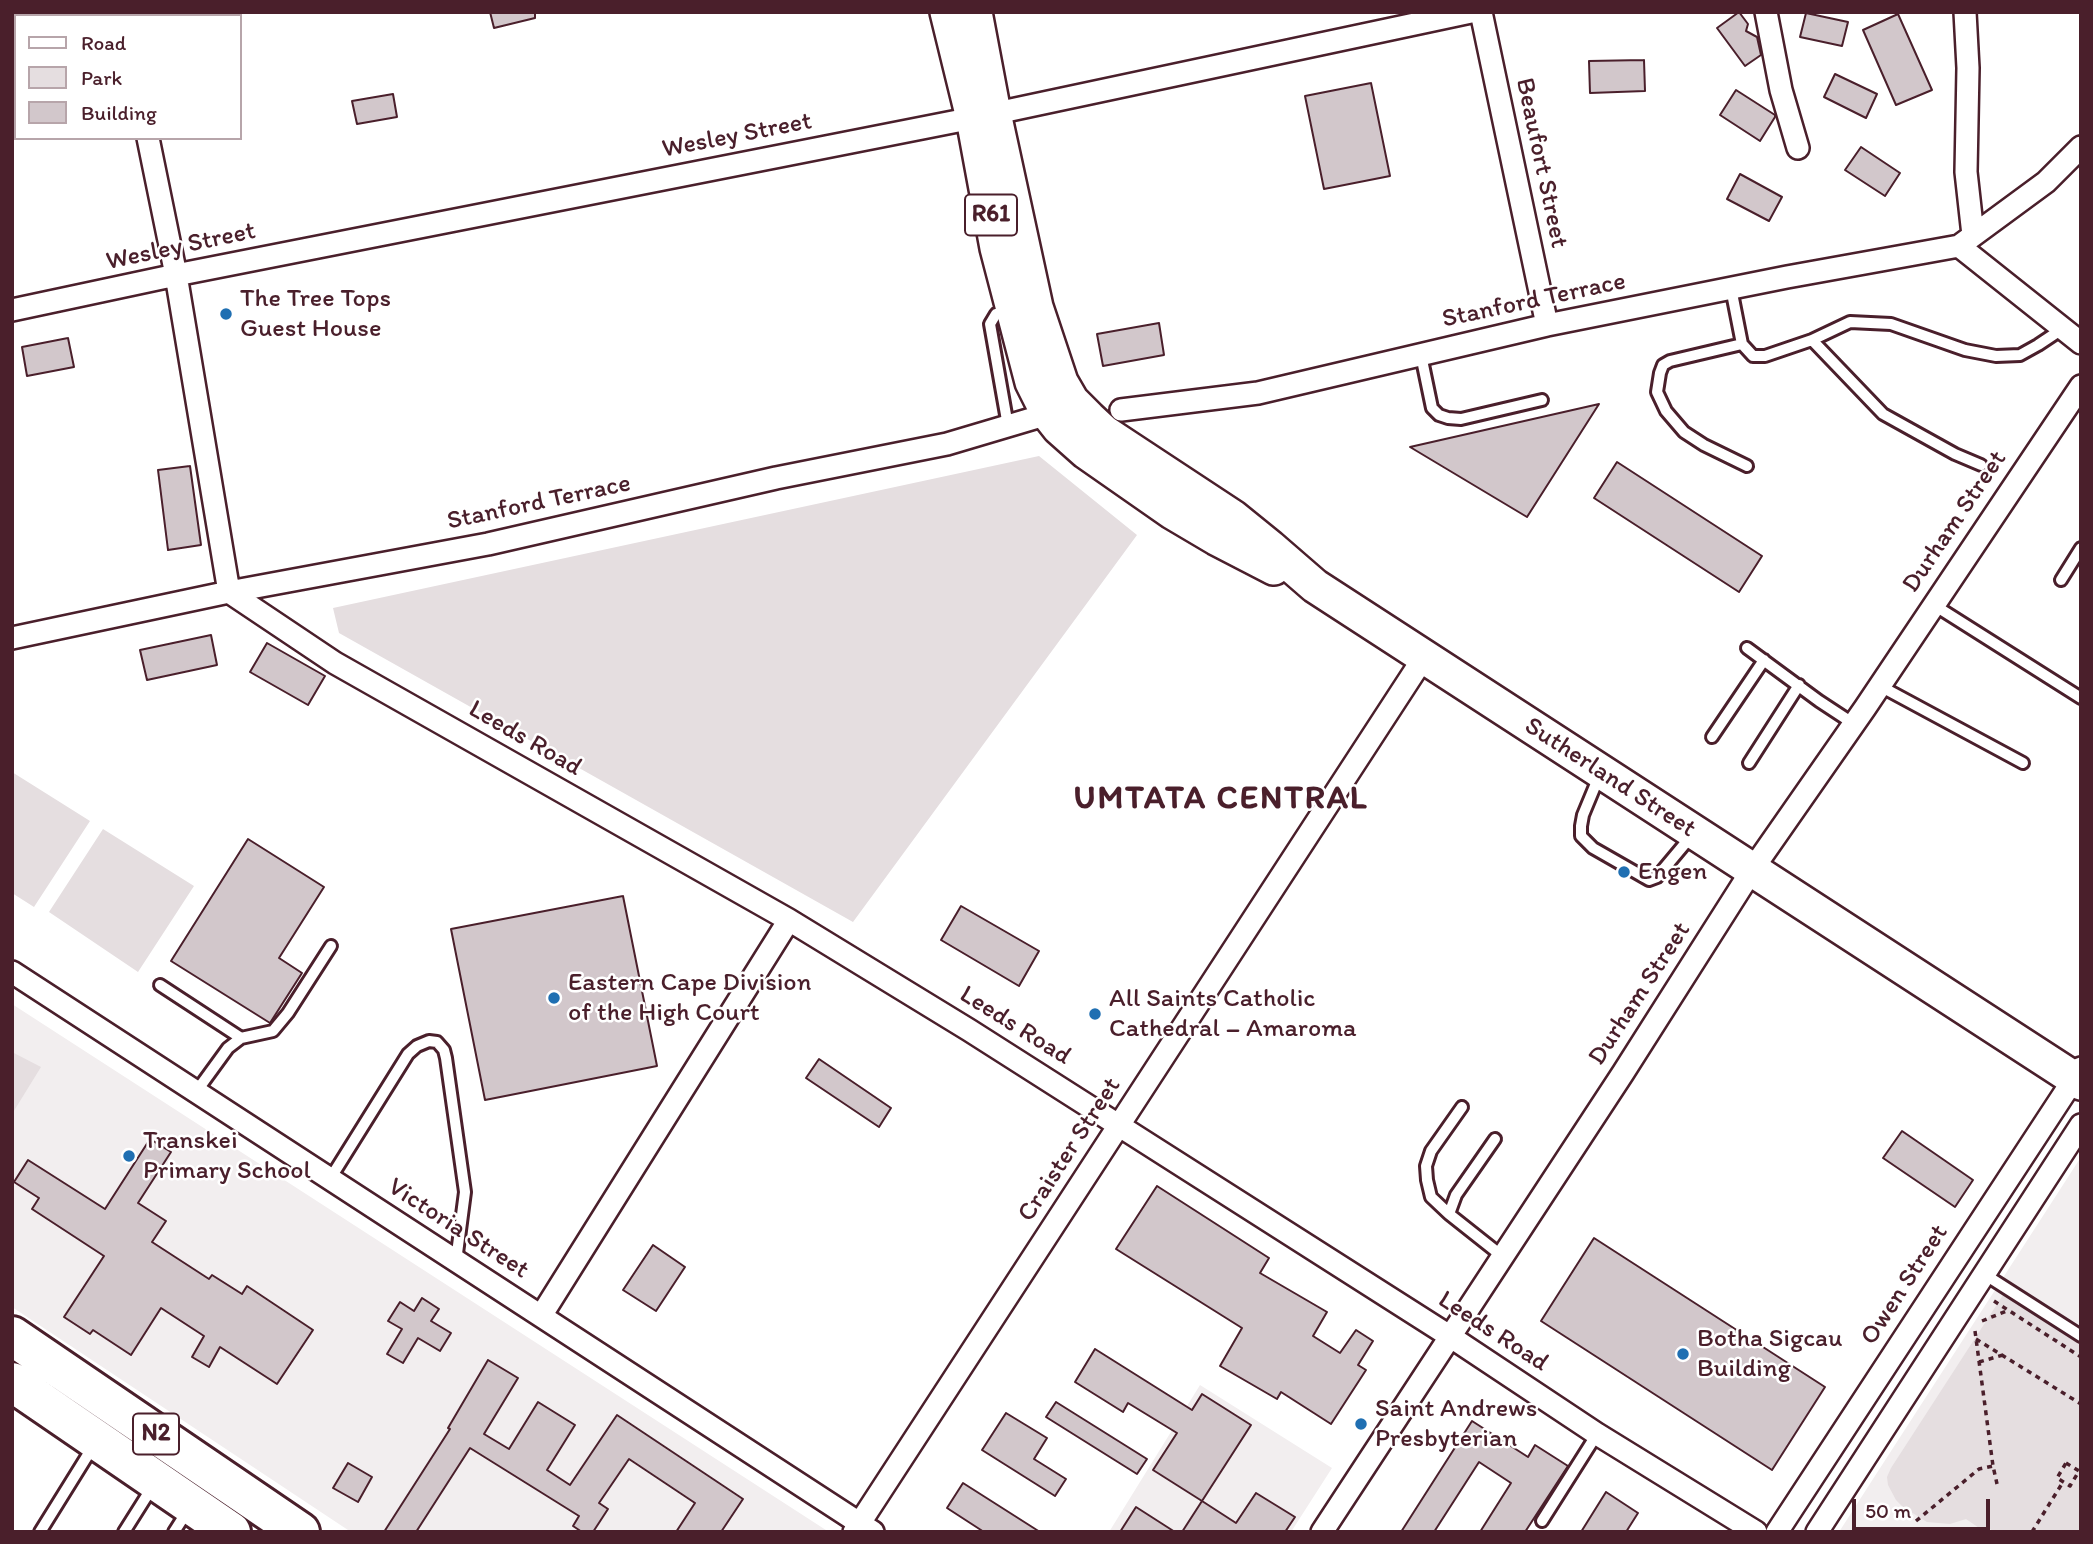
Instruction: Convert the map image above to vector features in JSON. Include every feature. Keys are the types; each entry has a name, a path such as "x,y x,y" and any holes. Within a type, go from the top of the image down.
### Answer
{"highway":[{"name":"N2","path":"12,1336 300,1532"},
{"name":"N2","path":"12,1382 156,1481 183,1518 231,1532"}],"main road":[{"name":"Sutherland Street","path":"947,12 984,115 1036,307 1056,369 1060,407"},
{"name":"Sutherland Street","path":"975,12 997,248 1032,382 1060,407 1104,432 1233,517 1315,586 1752,870 2078,1077"}],"street":[{"name":"Wesley Street","path":"12,310 984,115 1471,12"},
{"name":"Beaufort Street","path":"1481,12 1547,325"},
{"path":"1766,12 1781,90 1798,148"},
{"path":"1965,12 1968,68 1966,241 2081,343"},
{"path":"148,140 176,275 229,592"},
{"path":"1966,241 2046,181 2081,147"},
{"name":"Stanford Terrace","path":"1121,410 1258,393 1547,325 1966,241"},
{"name":"Durham Street","path":"1322,1532 1623,1073 1752,870 1880,686 2081,386"},
{"name":"Stanford Terrace","path":"12,638 229,592 488,544 776,478 947,444 1060,407"},
{"name":"Leeds Road","path":"229,592 335,663 789,920 969,1030 1451,1337 1597,1434 1756,1532"},
{"name":"Craister Street","path":"862,1529 1424,657"},
{"path":"541,1316 789,920"},
{"name":"Victoria Street","path":"12,972 541,1316 862,1529"},
{"name":"Owen Street","path":"1777,1532 2078,1077"},
{"path":"1817,1532 2081,1125"}],"lane":[{"path":"1731,288 1742,344 1753,356 1765,356 1812,340 1850,322 1891,324 1965,350 1997,356 2020,355 2062,328"},
{"path":"1008,426 990,324 996,314 1014,311"},
{"path":"1812,340 1883,414 1955,454 1981,465"},
{"path":"1742,344 1670,360 1663,365 1657,392 1666,411 1684,432 1747,466"},
{"path":"1421,355 1432,408 1439,415 1461,419 1542,400"},
{"path":"2061,580 2081,548"},
{"path":"1934,605 2081,698"},
{"path":"1747,648 1854,724"},
{"path":"1712,737 1764,660"},
{"path":"1749,763 1799,685"},
{"path":"1880,686 2024,763"},
{"path":"1601,772 1581,826 1581,836 1593,848 1649,880 1657,877 1694,832"},
{"path":"196,1091 228,1048 241,1038 273,1031 288,1013 331,946"},
{"path":"160,985 241,1038"},
{"path":"330,1179 408,1054 417,1046 429,1041 436,1042 444,1050 446,1058 465,1192 456,1261"},
{"path":"1462,1107 1431,1152 1426,1166 1431,1197 1502,1256"},
{"path":"1449,1214 1456,1195 1495,1139"},
{"path":"1984,1274 2081,1336"},
{"path":"1542,1521 1597,1434"},
{"path":"40,1532 97,1440"},
{"path":"124,1532 156,1481"}],"path":[{"path":"1994,1301 2081,1357"},
{"path":"1982,1321 2009,1310"},
{"path":"1975,1331 1997,1484"},
{"path":"1976,1339 2081,1404"},
{"path":"1979,1363 2003,1355"},
{"path":"2066,1463 2079,1471 2070,1486 2063,1482 2057,1478 2066,1463"},
{"path":"1916,1521 1979,1469 1993,1466"},
{"path":"2032,1532 2063,1482"}],"shaded area":[{"name":"Transkei Primary School","path":"12,1004 829,1532 351,1532 12,1307"},
{"path":"2081,1157 2081,1532 1839,1532 1873,1479"},
{"path":"1200,1385 1332,1468 1291,1532 1109,1532"}],"green space":[{"path":"1039,456 1137,535 853,922 339,633 333,608"},
{"path":"12,772 90,821 34,907 12,893"},
{"path":"103,829 194,886 138,972 49,912"},
{"path":"12,1052 41,1067 12,1114"},
{"path":"2003,1295 2081,1344 2081,1532 1994,1532 1990,1529 1985,1532 1966,1519 1950,1524 1927,1522 1903,1507 1888,1485 1887,1477 1891,1468"}],"building":[{"path":"490,12 535,12 535,18 494,28"},
{"path":"1739,12 1748,24 1746,31 1757,37 1761,55 1745,66 1717,28"},
{"path":"1806,13 1848,22 1842,46 1800,37"},
{"path":"1898,14 1932,90 1896,105 1863,30"},
{"path":"1644,60 1645,91 1590,93 1589,61"},
{"path":"1835,74 1877,94 1866,118 1824,97"},
{"path":"1371,83 1390,176 1324,189 1305,96"},
{"path":"1736,90 1775,115 1760,141 1720,115"},
{"path":"393,94 397,117 357,124 352,101"},
{"path":"1861,147 1900,173 1885,196 1845,170"},
{"path":"1740,174 1782,197 1769,221 1727,199"},
{"path":"1159,323 1164,355 1103,366 1097,334"},
{"path":"68,338 74,367 27,376 22,347"},
{"path":"1599,404 1527,517 1410,447"},
{"path":"1617,462 1762,556 1739,592 1594,498"},
{"path":"190,466 201,545 168,550 158,470"},
{"path":"211,635 217,665 147,680 140,650"},
{"path":"267,643 325,676 308,705 250,672"},
{"path":"248,839 324,887 279,958 302,973 270,1023 171,961"},
{"name":"Eastern Cape Division of the High Court","path":"623,896 657,1066 485,1100 451,929"},
{"path":"961,906 1039,951 1019,986 941,940"},
{"path":"819,1059 891,1108 879,1127 806,1078"},
{"path":"1902,1131 1973,1180 1955,1207 1883,1158"},
{"path":"150,1139 171,1152 138,1203 166,1221 152,1242 209,1279 212,1275 242,1294 247,1286 313,1330 277,1384 220,1347 209,1367 192,1357 204,1336 161,1308 131,1355 93,1330 90,1334 64,1317 104,1256 32,1209 39,1198 14,1182 28,1160 105,1209"},
{"path":"1157,1186 1269,1258 1260,1273 1327,1312 1313,1336 1340,1353 1356,1330 1373,1341 1358,1365 1366,1370 1331,1424 1281,1392 1277,1399 1220,1366 1242,1328 1116,1249"},
{"name":"Botha Sigcau Building","path":"1594,1238 1825,1387 1772,1470 1541,1321"},
{"path":"653,1245 685,1267 656,1311 623,1290"},
{"path":"422,1298 439,1309 431,1321 451,1333 440,1351 418,1338 403,1363 387,1354 402,1329 388,1321 400,1302 414,1311"},
{"path":"1095,1349 1192,1410 1202,1394 1251,1425 1202,1501 1153,1470 1177,1433 1128,1403 1123,1412 1075,1382"},
{"path":"488,1360 518,1378 484,1434 509,1449 538,1402 575,1425 547,1470 570,1485 617,1415 743,1499 721,1532 676,1532 695,1503 629,1459 599,1503 608,1509 593,1532 582,1532 573,1526 579,1516 470,1448 416,1532 384,1532 450,1429 448,1428"},
{"path":"1056,1402 1147,1459 1137,1474 1046,1417"},
{"path":"1006,1413 1047,1438 1034,1459 1066,1479 1055,1496 982,1450"},
{"path":"1472,1421 1528,1457 1535,1445 1568,1466 1525,1532 1480,1532 1511,1483 1479,1462 1434,1532 1401,1532"},
{"path":"348,1463 372,1477 358,1502 333,1488"},
{"path":"963,1483 1040,1532 984,1532 947,1508"},
{"path":"1606,1492 1638,1513 1626,1532 1581,1532"},
{"path":"1256,1493 1295,1517 1285,1532 1182,1532 1202,1501 1236,1523"},
{"path":"1136,1507 1175,1532 1120,1532"}],"place":[{"name":"The Tree Tops Guest House","path":"226,314"},
{"name":"Engen","path":"1624,872"},
{"name":"Eastern Cape Division of the High Court","path":"554,998"},
{"name":"All Saints Catholic Cathedral – Amaroma","path":"1095,1014"},
{"name":"Transkei Primary School","path":"129,1156"},
{"name":"Botha Sigcau Building","path":"1683,1354"},
{"name":"Saint Andrews Presbyterian","path":"1361,1424"}],"district":[{"name":"UMTATA CENTRAL","path":"1221,800"}]}
